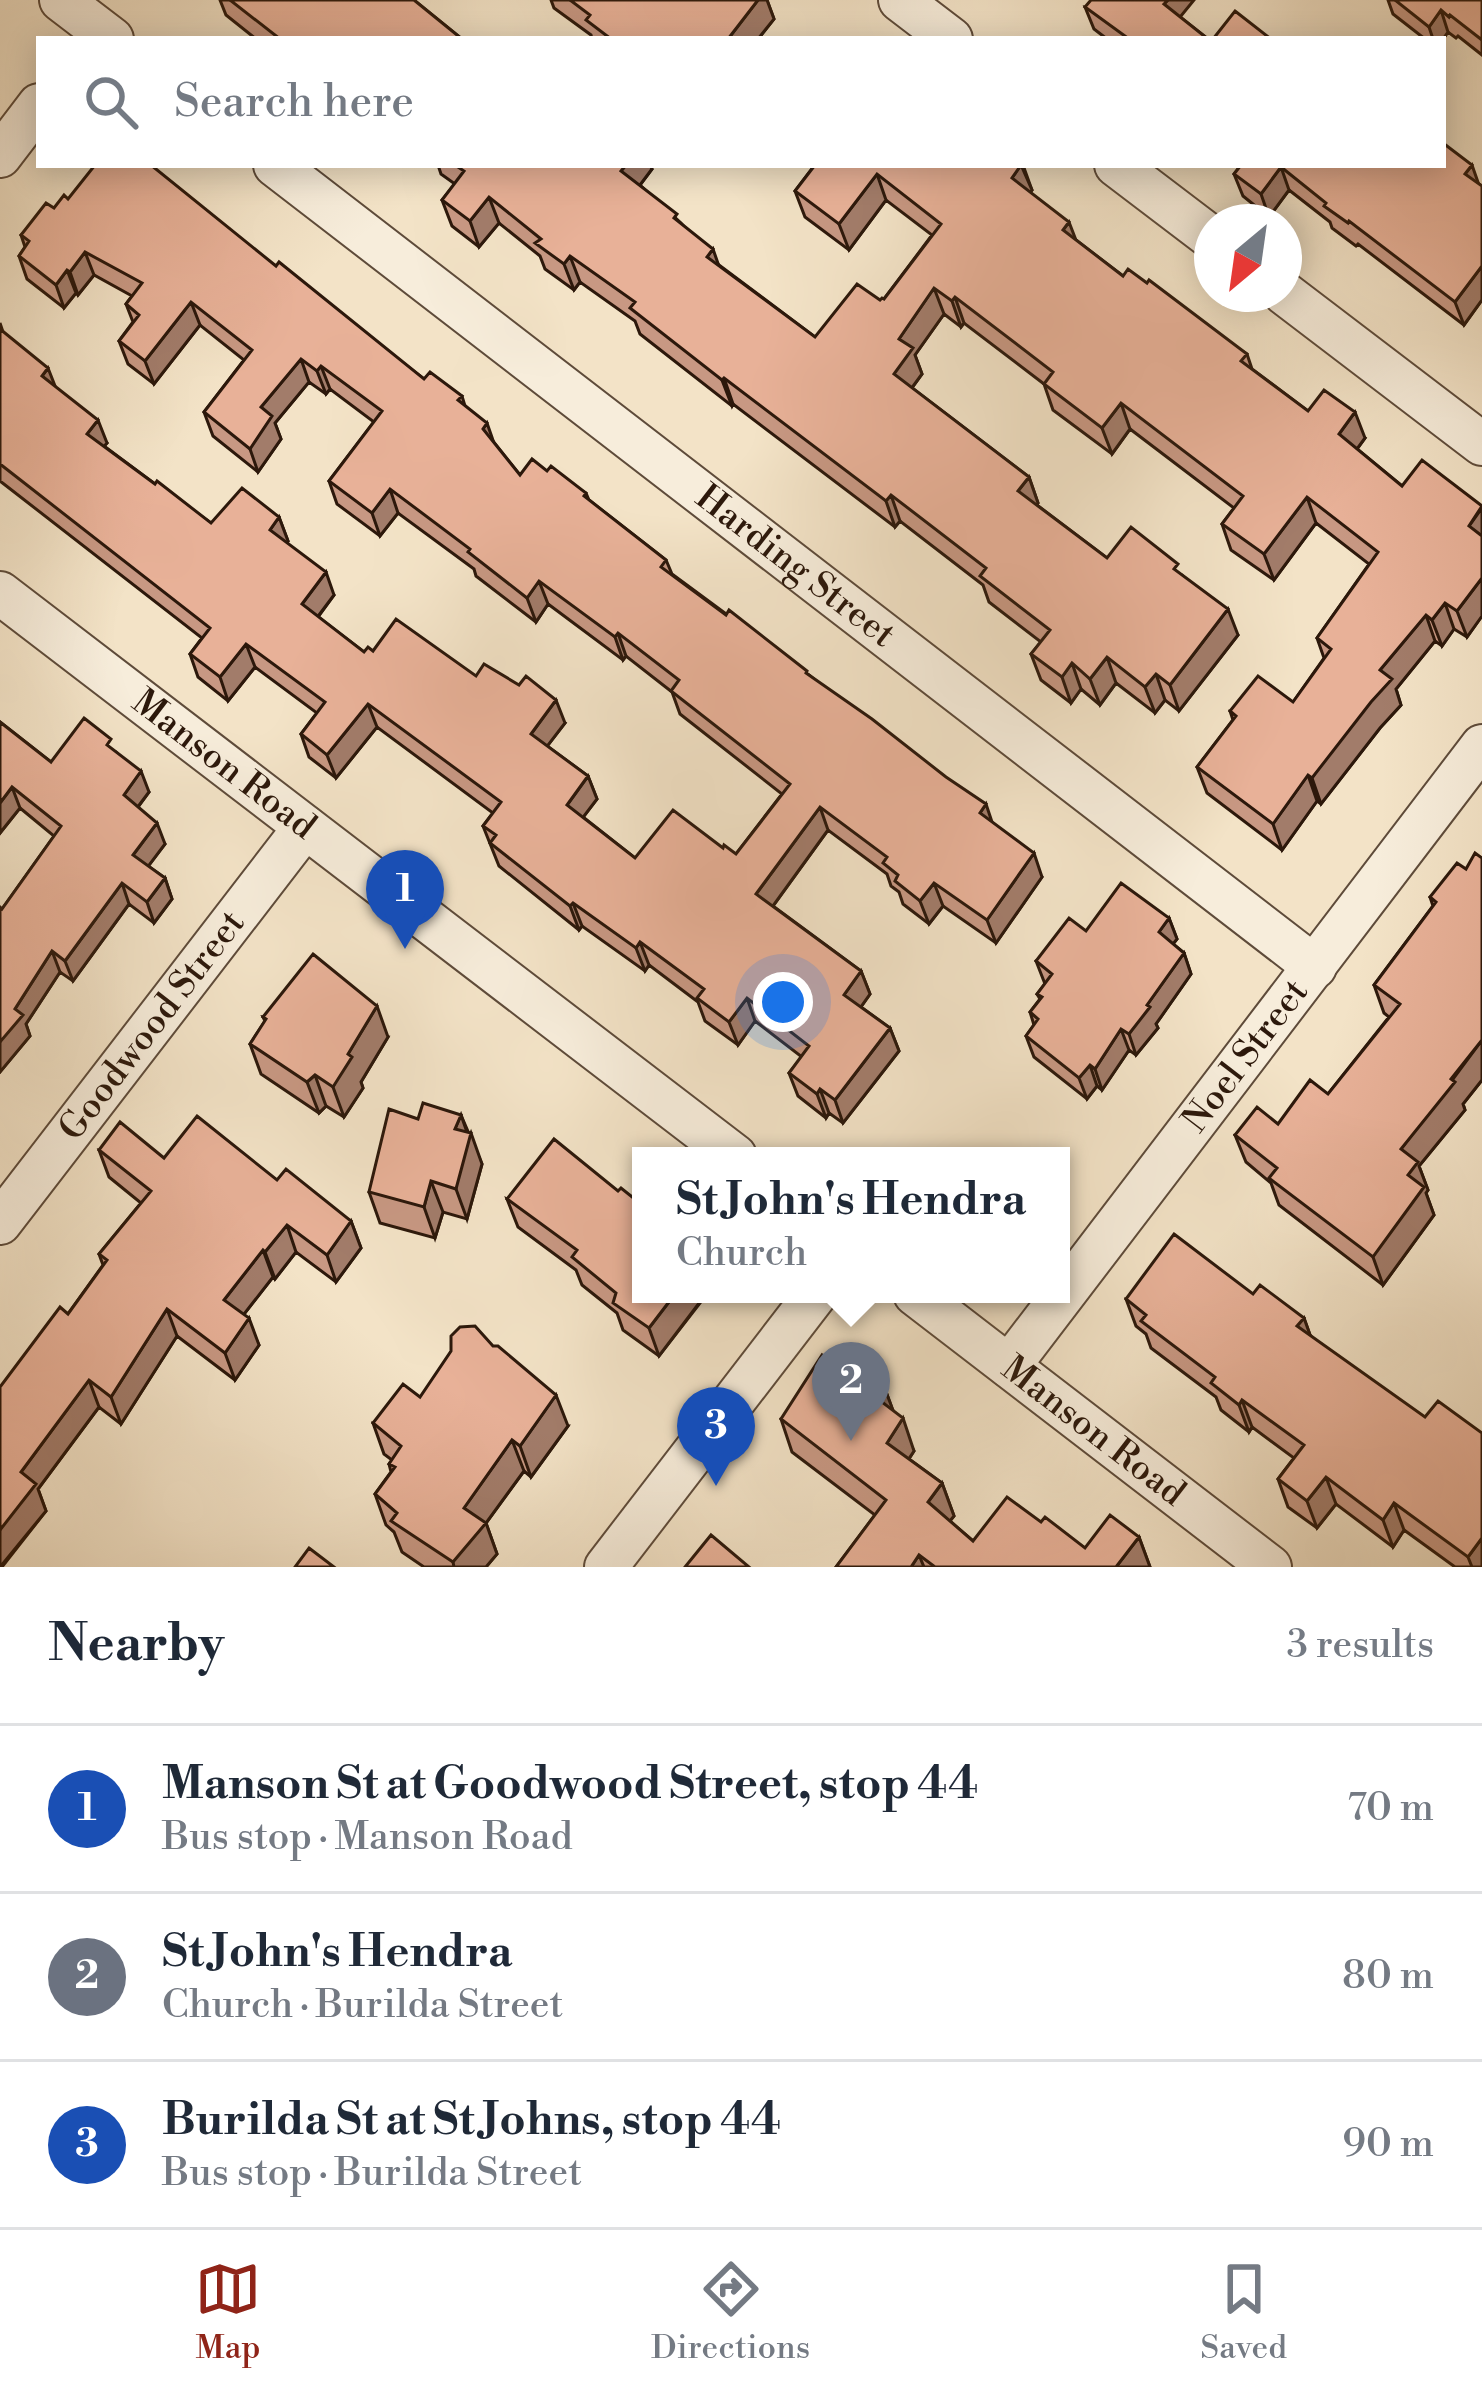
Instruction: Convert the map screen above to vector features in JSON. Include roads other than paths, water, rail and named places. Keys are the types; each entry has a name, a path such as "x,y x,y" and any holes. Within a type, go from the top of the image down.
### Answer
{"street":[{"path":"61,0 105,27"},
{"path":"900,0 947,36"},
{"path":"0,156 36,109"},
{"name":"Harding Street","path":"279,168 1315,967"},
{"path":"1120,168 1194,224"},
{"path":"1302,307 1482,444"},
{"name":"Manson Road","path":"0,593 723,1147"},
{"name":"Noel Street","path":"1070,1288 1315,967 1474,773"},
{"name":"Goodwood Street","path":"0,1223 305,827"},
{"path":"606,1567 810,1303"},
{"name":"Manson Road","path":"927,1303 1270,1567"},
{"name":"Noel Street","path":"1010,1366 1058,1303"}],"place":[{"name":"Manson St at Goodwood Street, stop 44","path":"405,949"},
{"name":"St John's Hendra","path":"851,1441"},
{"name":"Burilda St at St Johns, stop 44","path":"716,1486"}]}
